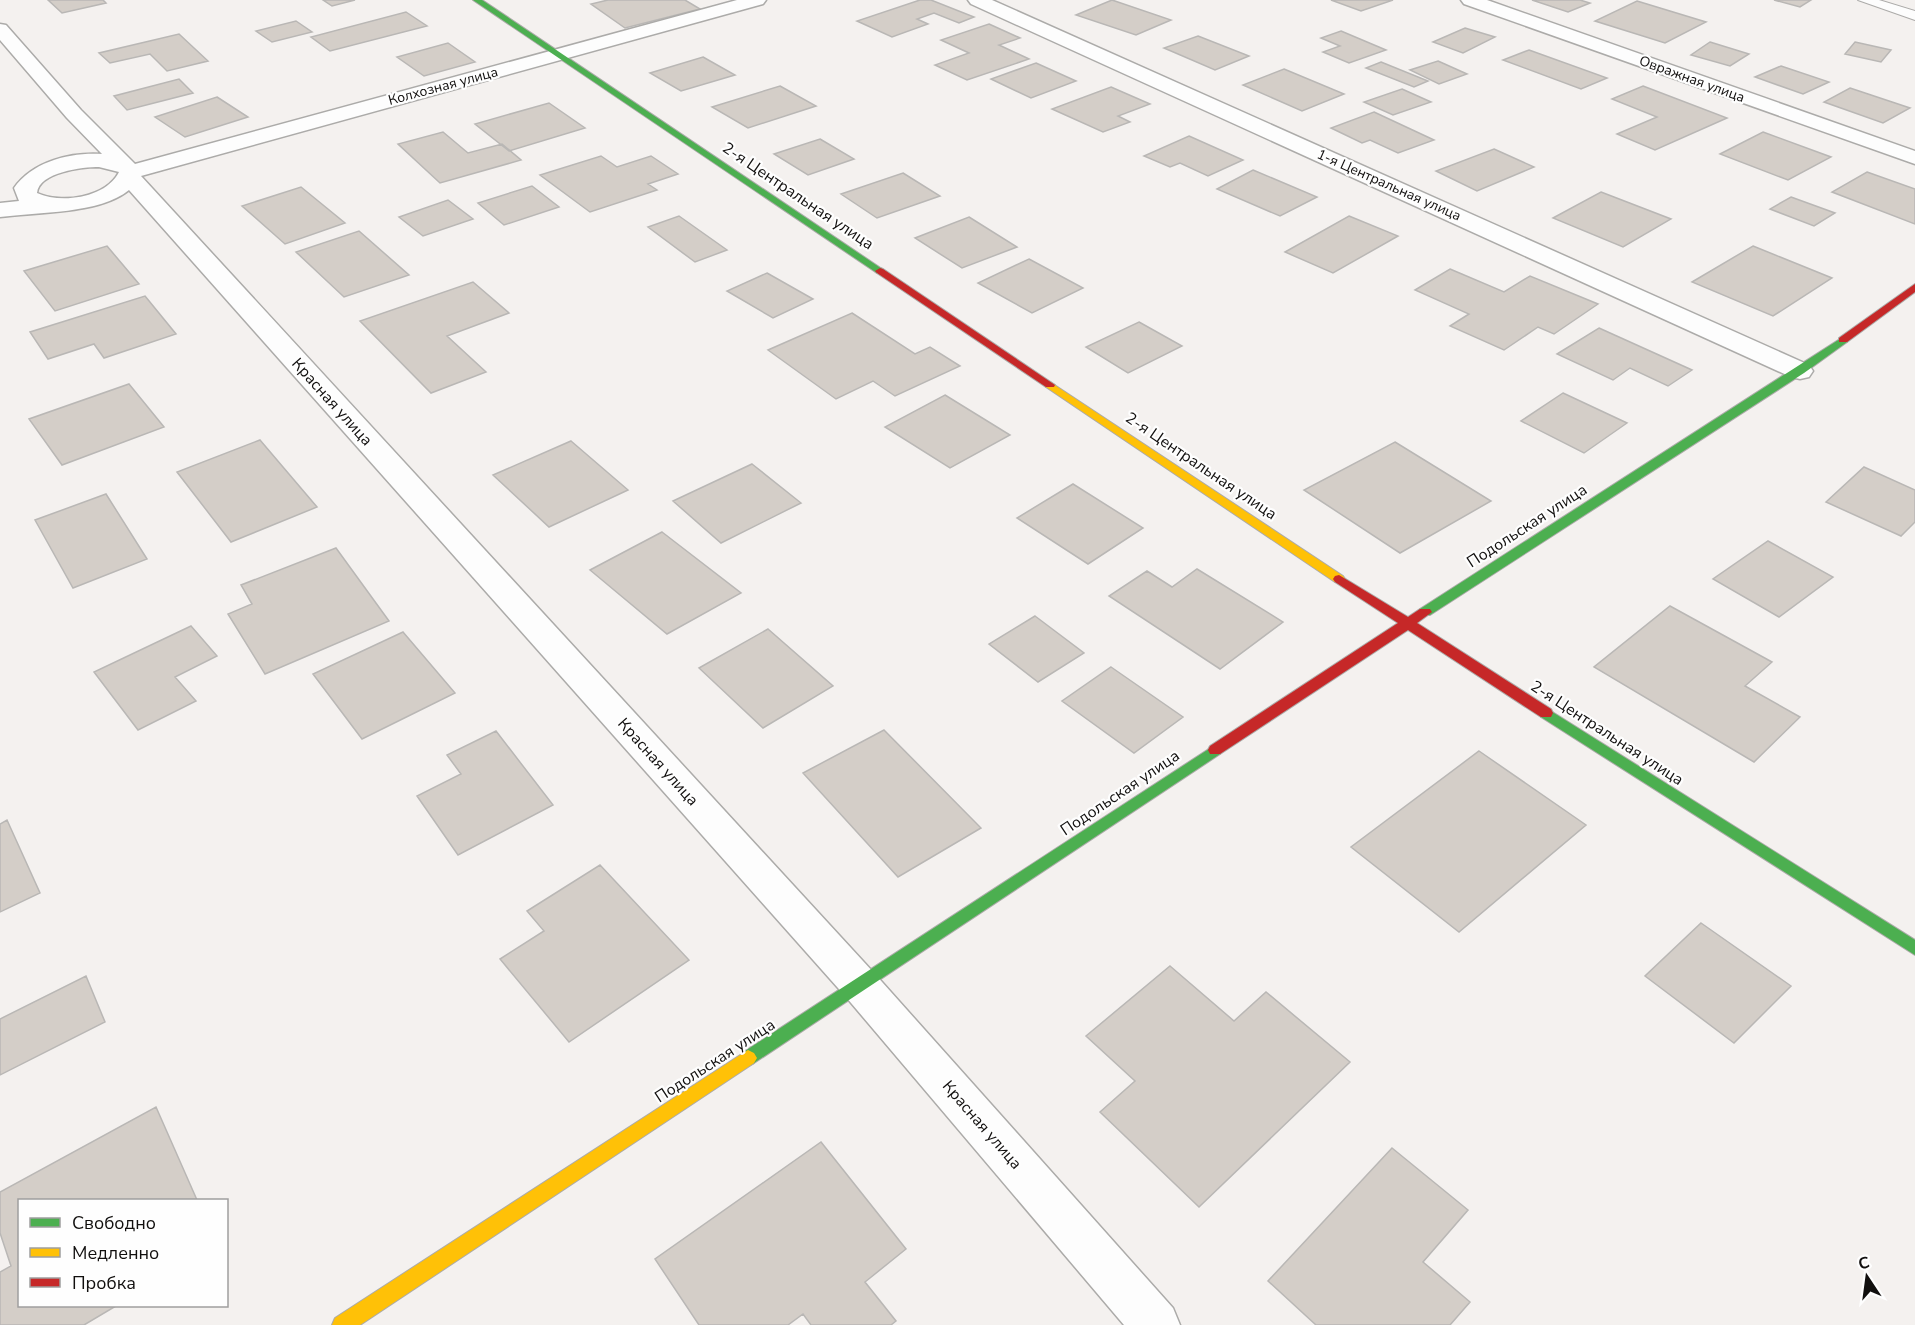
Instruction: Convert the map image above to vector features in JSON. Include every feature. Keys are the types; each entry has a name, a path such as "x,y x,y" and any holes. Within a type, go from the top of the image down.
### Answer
{"street":[{"name":"2-я Центральная улица","path":"477,0 1406,624 1915,948"},
{"name":"Колхозная улица","path":"128,171 757,0"},
{"name":"1-я Центральная улица","path":"977,0 1800,371"},
{"name":"Овражная улица","path":"1470,0 1915,158"},
{"name":"Красная улица","path":"0,28 66,129 128,171 154,205 860,985 1156,1325"},
{"path":"0,203 25,188 44,172 66,129"},
{"path":"0,210 76,203 105,195 119,188 128,171 98,160 70,164 44,172"},
{"path":"25,188 26,196 33,201 48,204"},
{"path":"105,195 130,198 154,205"},
{"name":"Подольская улица","path":"342,1325 1406,624 1800,371 1915,287"}],"lane":[{"path":"1865,0 1915,16"}],"building":[{"path":"48,0 103,0 106,3 62,13"},
{"path":"323,0 355,0 332,6"},
{"path":"608,0 685,0 700,9 625,28 591,4"},
{"path":"920,0 931,0 974,17 959,23 934,13 917,19 928,24 892,37 857,21"},
{"path":"1112,0 1171,20 1136,35 1076,15"},
{"path":"1331,0 1393,0 1361,11"},
{"path":"1532,0 1580,0 1590,3 1568,12"},
{"path":"1774,0 1811,0 1800,7"},
{"path":"1637,1 1706,22 1665,43 1595,21"},
{"path":"406,12 427,26 330,51 311,37"},
{"path":"296,21 312,32 272,42 256,31"},
{"path":"989,24 1020,38 999,45 1029,59 967,80 935,65 969,53 941,40"},
{"path":"1465,28 1495,37 1463,53 1433,42"},
{"path":"1341,31 1386,50 1349,63 1323,52 1340,46 1321,38"},
{"path":"179,34 208,61 167,71 150,54 110,63 99,53"},
{"path":"1198,36 1249,56 1215,70 1164,48"},
{"path":"1710,42 1749,54 1730,66 1691,55"},
{"path":"1855,42 1891,50 1881,62 1845,54"},
{"path":"448,43 475,62 424,76 397,57"},
{"path":"1529,50 1607,78 1581,89 1503,60"},
{"path":"703,57 735,75 681,91 650,73"},
{"path":"1438,61 1467,74 1439,84 1410,70"},
{"path":"1381,62 1428,81 1414,87 1366,68"},
{"path":"1036,63 1076,81 1031,98 991,79"},
{"path":"1781,66 1829,82 1803,94 1755,77"},
{"path":"1284,69 1344,94 1302,111 1243,85"},
{"path":"179,79 193,93 127,110 114,96"},
{"path":"780,86 816,106 748,128 712,107"},
{"path":"1643,86 1727,118 1655,150 1617,134 1657,117 1612,99"},
{"path":"1111,87 1150,104 1118,116 1130,122 1103,132 1052,109"},
{"path":"1850,88 1910,108 1883,123 1824,102"},
{"path":"1402,89 1431,102 1393,115 1364,102"},
{"path":"217,97 248,117 185,137 155,117"},
{"path":"549,103 585,128 509,151 475,124"},
{"path":"1374,112 1434,140 1398,153 1370,140 1362,143 1331,128"},
{"path":"443,132 468,153 502,144 521,160 440,183 398,144"},
{"path":"1763,132 1831,157 1788,180 1720,154"},
{"path":"1189,136 1243,160 1208,176 1180,163 1170,167 1144,156"},
{"path":"820,139 854,159 808,175 774,154"},
{"path":"1494,149 1534,167 1477,191 1436,171"},
{"path":"601,156 617,167 651,156 678,174 648,184 657,190 590,212 540,175"},
{"path":"1253,170 1317,197 1280,216 1217,189"},
{"path":"1867,172 1915,189 1915,224 1832,192"},
{"path":"903,173 940,196 877,218 841,194"},
{"path":"532,186 559,207 504,225 478,203"},
{"path":"301,187 345,223 285,244 242,206"},
{"path":"1601,192 1671,219 1623,247 1553,218"},
{"path":"1791,197 1835,213 1814,226 1770,209"},
{"path":"448,200 473,219 423,236 399,217"},
{"path":"679,216 727,250 695,262 648,227"},
{"path":"1349,216 1398,236 1333,273 1285,252"},
{"path":"969,217 1017,247 962,268 915,238"},
{"path":"359,231 409,275 344,297 296,252"},
{"path":"107,246 139,284 55,311 24,271"},
{"path":"1753,246 1832,278 1773,316 1692,282"},
{"path":"1029,259 1083,288 1032,313 978,283"},
{"path":"1450,269 1504,292 1530,276 1598,304 1554,334 1538,327 1504,350 1450,326 1469,314 1415,290"},
{"path":"767,273 813,299 773,318 727,291"},
{"path":"473,282 509,313 447,336 486,372 431,393 360,321"},
{"path":"145,296 176,334 104,358 94,344 48,359 30,332"},
{"path":"852,313 915,354 930,347 960,366 895,396 873,381 836,399 768,350"},
{"path":"1139,322 1182,346 1128,373 1086,347"},
{"path":"1599,328 1692,370 1668,386 1630,368 1613,380 1557,354"},
{"path":"129,384 164,427 62,465 29,419"},
{"path":"1563,393 1627,423 1584,453 1521,421"},
{"path":"945,395 1010,435 950,468 885,427"},
{"path":"260,440 317,507 231,542 177,472"},
{"path":"571,441 628,490 549,527 493,475"},
{"path":"1395,442 1491,501 1400,553 1304,490"},
{"path":"752,464 801,503 721,543 673,501"},
{"path":"1864,467 1915,490 1915,522 1901,536 1826,502"},
{"path":"1073,484 1143,528 1088,564 1017,518"},
{"path":"106,494 147,559 73,588 35,520"},
{"path":"662,532 741,593 667,634 590,570"},
{"path":"1768,541 1833,577 1779,617 1713,579"},
{"path":"336,548 389,621 265,674 228,614 252,604 241,585"},
{"path":"1197,569 1283,622 1220,669 1109,596 1147,571 1172,587"},
{"path":"1670,606 1772,662 1745,686 1800,717 1754,762 1594,667"},
{"path":"1035,616 1084,653 1038,682 989,644"},
{"path":"191,626 217,656 175,677 196,701 138,730 94,672"},
{"path":"768,629 833,686 763,728 699,668"},
{"path":"403,632 455,693 362,739 313,674"},
{"path":"1111,667 1183,717 1134,753 1062,701"},
{"path":"884,730 981,828 898,877 803,773"},
{"path":"496,731 553,805 458,855 417,796 461,774 447,755"},
{"path":"1479,751 1586,825 1459,932 1351,847"},
{"path":"7,820 40,893 0,912 0,824"},
{"path":"600,865 689,960 569,1042 500,959 544,931 527,911"},
{"path":"1701,923 1791,986 1734,1043 1645,976"},
{"path":"1170,966 1234,1021 1266,992 1350,1062 1199,1207 1100,1112 1135,1081 1086,1036"},
{"path":"86,976 105,1022 0,1075 0,1019"},
{"path":"156,1107 197,1199 18,1199 18,1307 114,1307 84,1325 0,1325 0,1272 11,1266 0,1233 0,1192"},
{"path":"821,1142 906,1249 865,1282 896,1321 891,1325 811,1325 803,1314 788,1325 699,1325 655,1259"},
{"path":"1392,1148 1468,1210 1423,1262 1470,1302 1450,1325 1316,1325 1268,1281"}],"traffic: fast":[{"path":"477,0 880,271"},
{"path":"1425,612 1800,371 1843,340"},
{"path":"1546,713 1915,948"},
{"path":"748,1058 1215,750"}],"traffic: slow":[{"path":"1050,385 1339,579"},
{"path":"342,1325 748,1058"}],"traffic: jam":[{"path":"880,271 1050,385"},
{"path":"1843,340 1915,287"},
{"path":"1339,579 1546,713"},
{"path":"1215,750 1425,612"}]}
